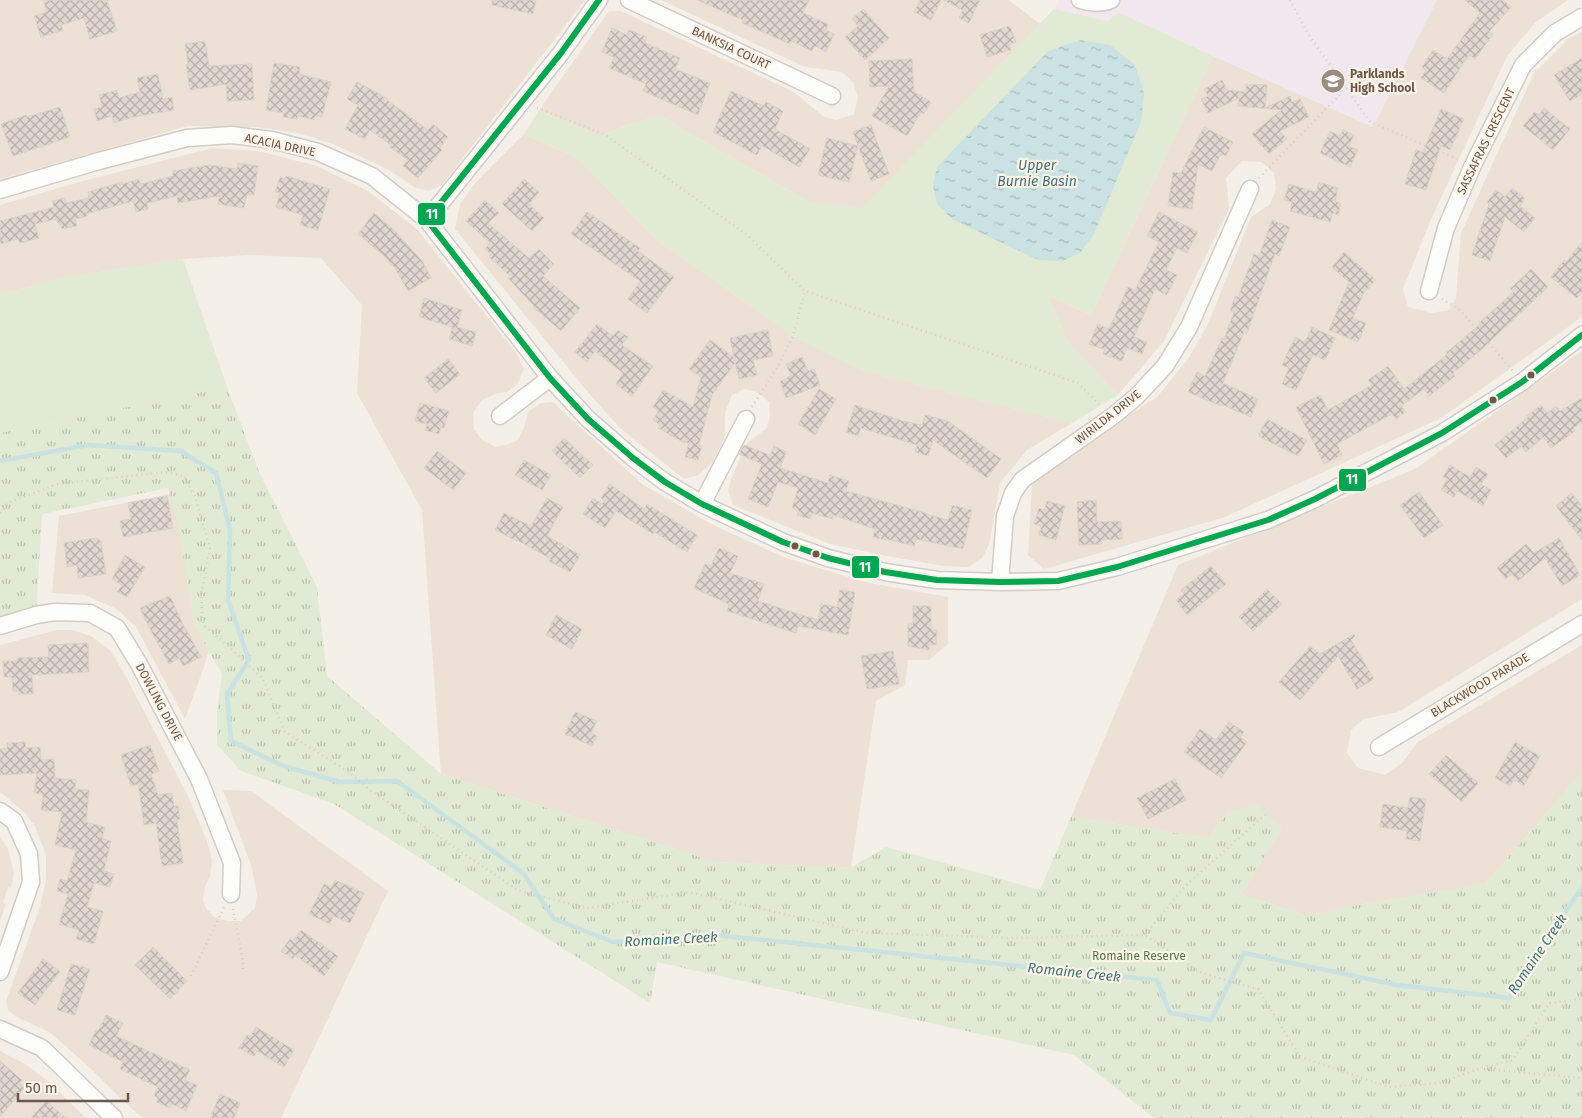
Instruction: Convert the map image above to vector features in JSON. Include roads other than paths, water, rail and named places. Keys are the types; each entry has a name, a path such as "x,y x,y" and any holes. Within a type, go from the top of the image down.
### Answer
{"street":[{"path":"427,220 561,53 599,0"},
{"name":"BANKSIA COURT","path":"629,0 832,96"},
{"path":"1080,0 1086,2 1106,2 1111,0"},
{"name":"SASSAFRAS CRESCENT","path":"1429,291 1446,228 1523,64 1555,33 1582,16"},
{"name":"ACACIA DRIVE","path":"0,190 187,138 232,135 272,140 318,152 372,176 427,220 550,378 588,419 633,458 666,482 702,504 784,542 828,558 885,572 937,580 1058,581 1108,569 1268,520 1323,495 1433,438 1522,382 1582,335"},
{"name":"WIRILDA DRIVE","path":"1000,582 1005,516 1013,493 1022,480 1113,416 1136,397 1165,366 1189,327 1250,189"},
{"path":"500,416 550,378"},
{"path":"702,504 746,419"},
{"name":"DOWLING DRIVE","path":"0,626 36,615 55,612 90,613 117,628 139,664 199,779 232,863 231,894"},
{"name":"BLACKWOOD PARADE","path":"1379,747 1582,624"},
{"path":"0,811 14,821 29,854 31,882 0,972"},
{"path":"0,1029 42,1048 114,1118"}],"water":[{"name":"Upper Burnie Basin","path":"1080,40 1110,45 1135,65 1144,93 1141,122 1094,234 1080,253 1062,261 1038,260 952,219 937,204 933,186 937,167 1048,51"}],"waterway":[{"name":"Romaine Creek","path":"0,461 88,445 181,451 216,473 230,530 228,600 249,660 227,694 231,741 283,766 340,782 397,781 523,873 554,919 613,942 715,935 1157,980 1170,1013 1211,1020 1244,953 1397,985 1509,998 1582,887"}],"place":[{"name":"Parklands High School","path":"1333,81"}],"park label":[{"name":"Romaine Reserve","path":"1139,956"}]}
